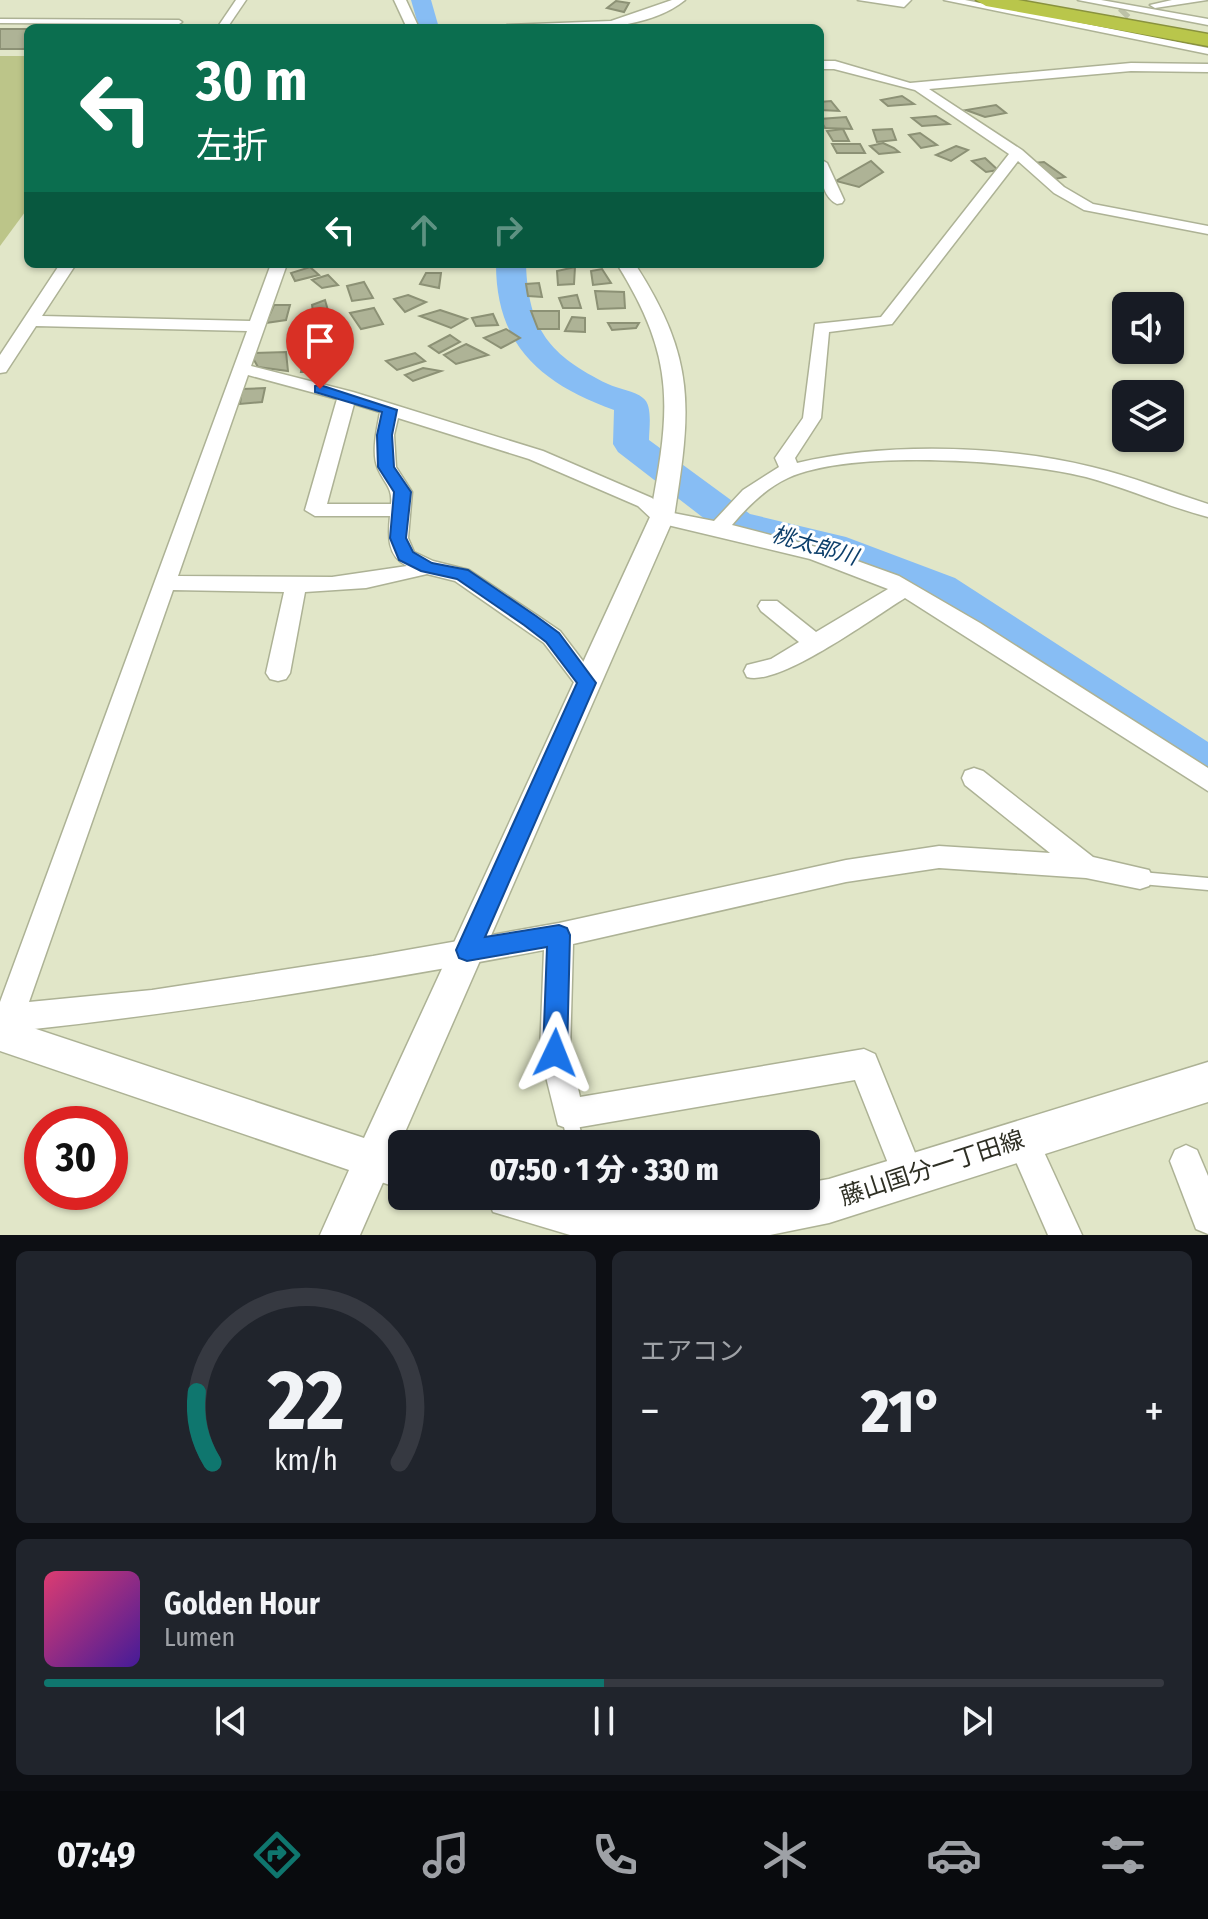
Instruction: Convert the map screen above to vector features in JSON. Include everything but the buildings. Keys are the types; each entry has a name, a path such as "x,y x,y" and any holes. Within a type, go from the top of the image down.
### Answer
{"highway":[{"path":"986,0 1208,40"},
{"path":"1032,0 1208,33"}],"main road":[{"name":"藤山国分一丁田線","path":"565,1210 593,1217 657,1225 736,1219 829,1201 1208,1082"}],"street":[{"path":"225,24 241,0"},
{"path":"400,0 411,24"},
{"path":"612,24 660,10 680,0"},
{"path":"863,0 904,4 906,0"},
{"path":"949,0 1208,51"},
{"path":"1083,0 1208,22"},
{"path":"1128,9 1202,0"},
{"path":"824,65 835,65 898,85 917,86 1102,69 1208,68"},
{"path":"917,86 1017,153 1059,190 1089,207 1208,230"},
{"path":"719,528 734,508 779,473 790,470 785,458 812,418 821,328 886,321 1017,153"},
{"path":"824,173 837,200"},
{"path":"0,368 65,268"},
{"path":"3,1026 278,268"},
{"path":"400,1130 467,950 662,517 677,429 677,396 667,342 658,314 629,268"},
{"path":"30,321 256,326"},
{"path":"240,368 347,396 536,455 645,502 662,517 719,528 817,554 904,589 972,628 1208,781"},
{"path":"347,396 315,510 399,510"},
{"path":"390,410 385,435 386,467 402,492 398,538 405,556 427,567 462,575 530,621 552,637 587,683"},
{"path":"779,473 842,458 872,455 1023,459 1090,472 1208,511"},
{"path":"163,583 296,584 395,578 427,567"},
{"path":"278,673 296,584"},
{"path":"755,671 777,666 904,589"},
{"path":"769,606 815,643"},
{"path":"974,778 1086,867"},
{"path":"3,1026 373,969 559,935 846,871 939,857 1086,867 1140,878"},
{"path":"559,935 555,1053 573,1129 864,1064 908,1175"},
{"path":"3,1026 388,1163 340,1235"},
{"path":"1022,1139 1065,1235"},
{"path":"1186,1161 1208,1217"}],"lane":[{"path":"0,21 179,22"},
{"path":"1140,878 1208,884"}],"green space":[{"path":"0,56 24,56 24,213 0,246"}],"waterway":[{"name":"桃太郎川","path":"421,0 428,24"},
{"name":"桃太郎川","path":"511,268 518,320 542,354 583,385 631,405 631,444 737,524 832,546 941,588 1208,766"}],"tunnel":[{"path":"1110,28 1126,11"}],"route":[{"path":"320,389 390,410 385,435 386,467 402,492 398,538 405,556 427,567 462,575 530,621 552,637 587,683 467,950 559,935 555,1053"}]}
